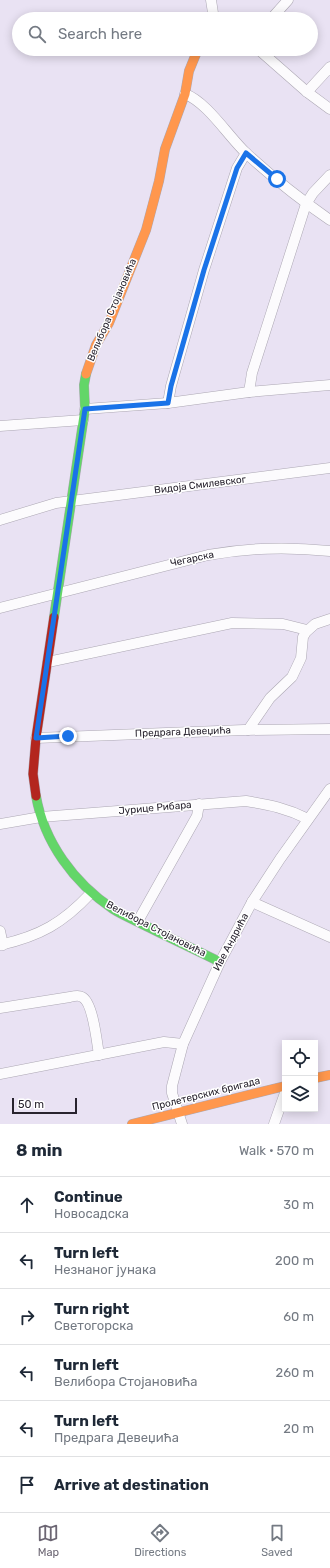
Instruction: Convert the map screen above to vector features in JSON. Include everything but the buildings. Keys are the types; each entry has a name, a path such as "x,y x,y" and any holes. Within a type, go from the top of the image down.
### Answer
{"street":[{"path":"211,0 214,12"},
{"path":"277,12 288,0"},
{"name":"Велибора Стојановића","path":"195,56 189,71 185,94 165,149 159,181 146,230 109,323 96,346 87,369 84,385 85,409 36,738 34,786 41,817 48,838 65,865 80,882 114,910 220,962"},
{"path":"266,56 307,92 330,109"},
{"path":"307,92 330,67"},
{"path":"185,94 197,100 246,153 306,204 330,220"},
{"path":"168,403 171,386 204,270 237,168 246,153"},
{"path":"249,392 252,373 306,204 313,193 330,175"},
{"path":"85,409 168,403 249,392 330,385"},
{"path":"0,426 83,420"},
{"name":"Видоја Смилевског","path":"0,520 56,503 330,468"},
{"name":"Чегарска","path":"0,608 215,553 238,550 313,549 330,551"},
{"path":"248,730 270,698 292,677 301,658 303,637 307,630 315,624 330,619"},
{"path":"48,662 232,623 283,624 307,630"},
{"name":"Предрага Девеџића","path":"36,738 248,730 330,729"},
{"name":"Иве Андрића","path":"182,1124 172,1093 172,1086 183,1044 220,962 252,902 330,789"},
{"name":"Јурице Рибара","path":"0,824 41,817 246,801 272,805 290,810 308,819"},
{"path":"138,921 197,816 200,804"},
{"path":"0,932 2,945 29,937 55,925 66,917 91,892"},
{"path":"252,902 330,937"},
{"path":"0,1008 70,997 83,997 89,1005 99,1056"},
{"path":"0,1074 99,1056 164,1042 183,1044"},
{"path":"318,1077 330,1074"},
{"name":"Пролетерских бригада","path":"132,1124 282,1087"},
{"path":"274,1124 282,1101"}],"traffic: fast":[{"path":"54,617 85,409 84,385 86,374"},
{"path":"36,796 46,829 63,860 74,874 99,899 117,912 220,962"}],"traffic: slow":[{"path":"86,374 96,345 109,323 146,230 159,181 165,149 185,94 189,71 195,56"},
{"path":"318,1077 330,1075"},
{"path":"132,1124 282,1087"}],"traffic: jam":[{"path":"36,796 33,774 36,738 54,617"}],"route":[{"path":"68,736 36,738 85,409 168,403 171,386 204,270 237,168 246,153 277,179"}]}
